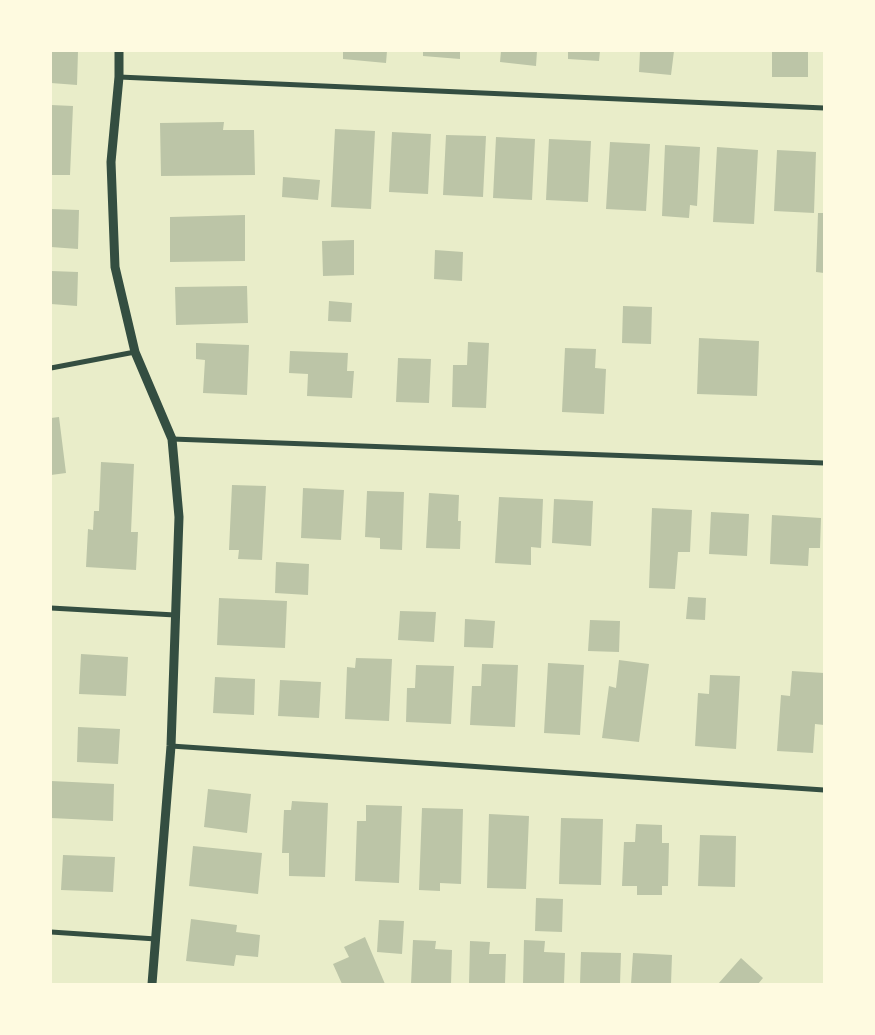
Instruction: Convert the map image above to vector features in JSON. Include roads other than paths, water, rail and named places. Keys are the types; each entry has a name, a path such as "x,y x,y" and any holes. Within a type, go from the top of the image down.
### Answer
{"street":[{"path":"119,51 119,77 111,162 115,267 135,352 172,439 179,517 171,746 152,984"},
{"path":"119,77 824,108"},
{"path":"51,368 135,352"},
{"path":"172,439 824,462"},
{"path":"51,608 175,615"},
{"path":"171,746 824,790"},
{"path":"51,932 156,939"}]}
